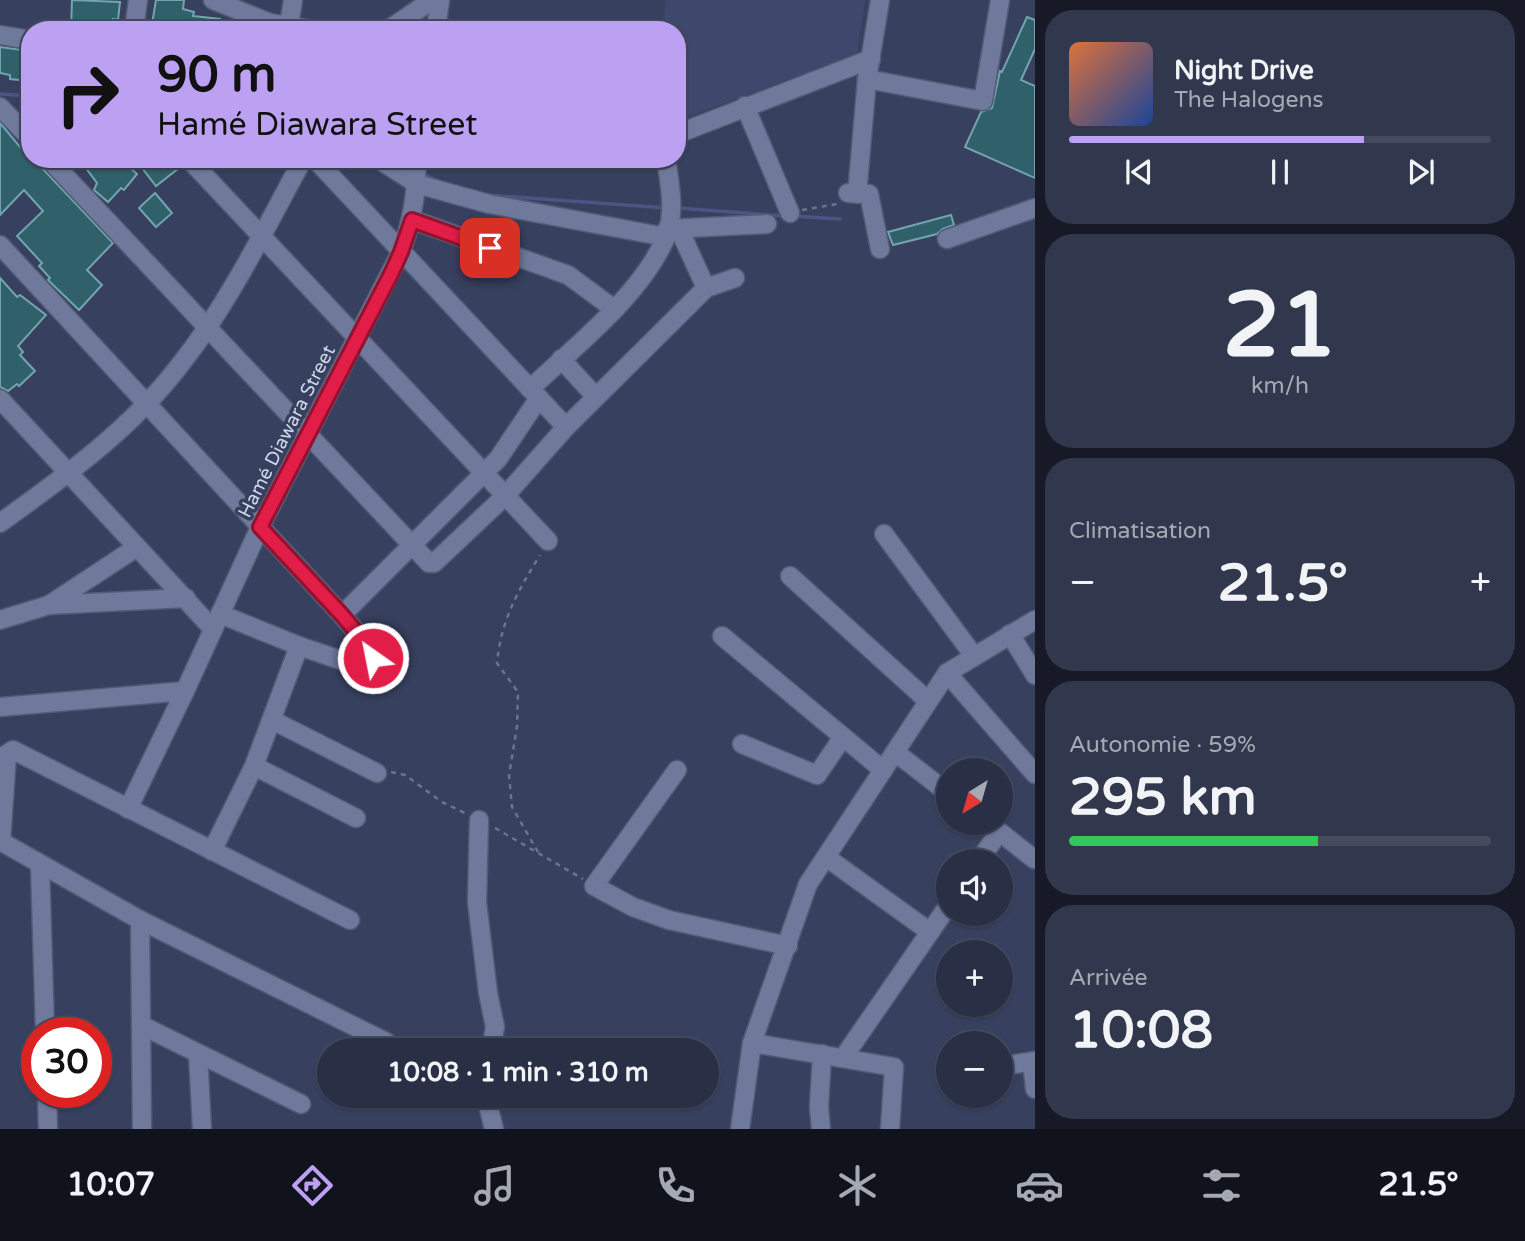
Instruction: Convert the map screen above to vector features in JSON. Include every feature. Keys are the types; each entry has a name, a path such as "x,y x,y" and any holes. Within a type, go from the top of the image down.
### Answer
{"street":[{"path":"135,21 138,0"},
{"path":"213,0 265,21"},
{"path":"290,21 293,0"},
{"path":"401,21 432,0"},
{"path":"437,21 440,0"},
{"path":"880,0 852,193 869,194 880,250"},
{"path":"867,79 983,102 1000,0"},
{"path":"0,35 21,38"},
{"path":"686,130 871,59"},
{"path":"745,106 790,213"},
{"path":"4,118 21,131"},
{"path":"57,168 425,561 434,563 505,496 566,426 706,288 735,278"},
{"path":"197,168 548,541"},
{"path":"0,523 69,474 147,404 180,366 207,328 298,168"},
{"path":"322,168 566,426"},
{"path":"393,168 417,182 489,204 671,221 767,224"},
{"name":"Hamé Diawara Street","path":"128,809 260,527 401,252 412,220 416,168"},
{"path":"667,168 671,221 706,288"},
{"path":"947,239 1035,208"},
{"path":"412,220 568,275 614,309"},
{"path":"342,615 498,459 534,393 561,359 614,309 641,279 671,221"},
{"path":"0,245 342,615 372,651 370,664 364,668 217,622 186,598 0,399"},
{"path":"561,359 596,397"},
{"path":"884,534 974,656"},
{"path":"49,605 137,547"},
{"path":"790,576 928,701"},
{"path":"0,620 49,605 186,598"},
{"path":"740,1129 752,1043 808,884 947,673 1035,620"},
{"path":"1010,634 1035,675"},
{"path":"722,636 883,770"},
{"path":"212,850 254,766 299,646"},
{"path":"947,673 1035,774"},
{"path":"0,707 185,691"},
{"path":"272,720 377,773"},
{"path":"743,744 817,775 844,737"},
{"path":"350,920 13,750 7,754 0,841 140,920 378,1038"},
{"path":"895,752 936,784"},
{"path":"254,766 356,818"},
{"path":"677,770 594,886 633,906 669,920 788,946"},
{"path":"479,820 477,902 495,1027 493,1038"},
{"path":"1003,835 1034,859"},
{"path":"826,857 930,932"},
{"path":"40,865 45,1017"},
{"path":"140,920 142,1129"},
{"path":"843,1058 936,923"},
{"path":"141,1026 301,1104"},
{"path":"752,1043 894,1067 890,1129"},
{"path":"198,1054 202,1129"},
{"path":"821,1129 819,1107 822,1055"},
{"path":"1013,1065 1034,1062 1035,1089"},
{"path":"47,1108 48,1129"},
{"path":"489,1108 494,1129"}],"path":[{"path":"790,213 845,203 852,193"},
{"path":"538,852 512,807 509,775 517,727 518,692 497,663 499,642 512,602 548,541"}],"shaded area":[{"path":"665,0 865,0 857,54 686,118 686,21 664,21"}],"building":[{"path":"72,0 120,2 118,20 71,21"},
{"path":"156,0 184,0 183,9 194,12 193,16 220,19 220,21 152,21"},
{"path":"1027,17 1035,20 1035,49 1021,80 1035,86 1035,178 965,147 981,112 992,108 1000,71 1002,72"},
{"path":"0,47 21,50 21,80 10,79 10,75 0,73"},
{"path":"0,123 21,148 21,168 42,168 113,243 87,270 102,285 79,310 48,280 50,278 39,266 42,263 17,236 43,211 24,190 0,215"},
{"path":"86,168 130,168 137,174 124,190 121,188 108,202 94,190 97,183"},
{"path":"142,168 179,168 156,186"},
{"path":"155,193 172,213 156,227 139,208"},
{"path":"951,215 954,225 937,234 893,245 888,232"},
{"path":"0,278 17,297 20,295 46,315 18,346 23,352 20,355 35,371 19,386 17,384 8,391 0,387"}],"waterway":[{"path":"0,94 21,95"},
{"path":"423,174 438,181"},
{"path":"486,195 667,208"},
{"path":"678,208 785,216"},
{"path":"793,216 840,219"}],"route":[{"path":"373,658 372,651 342,615 260,527 391,274 412,220 490,248"}]}
